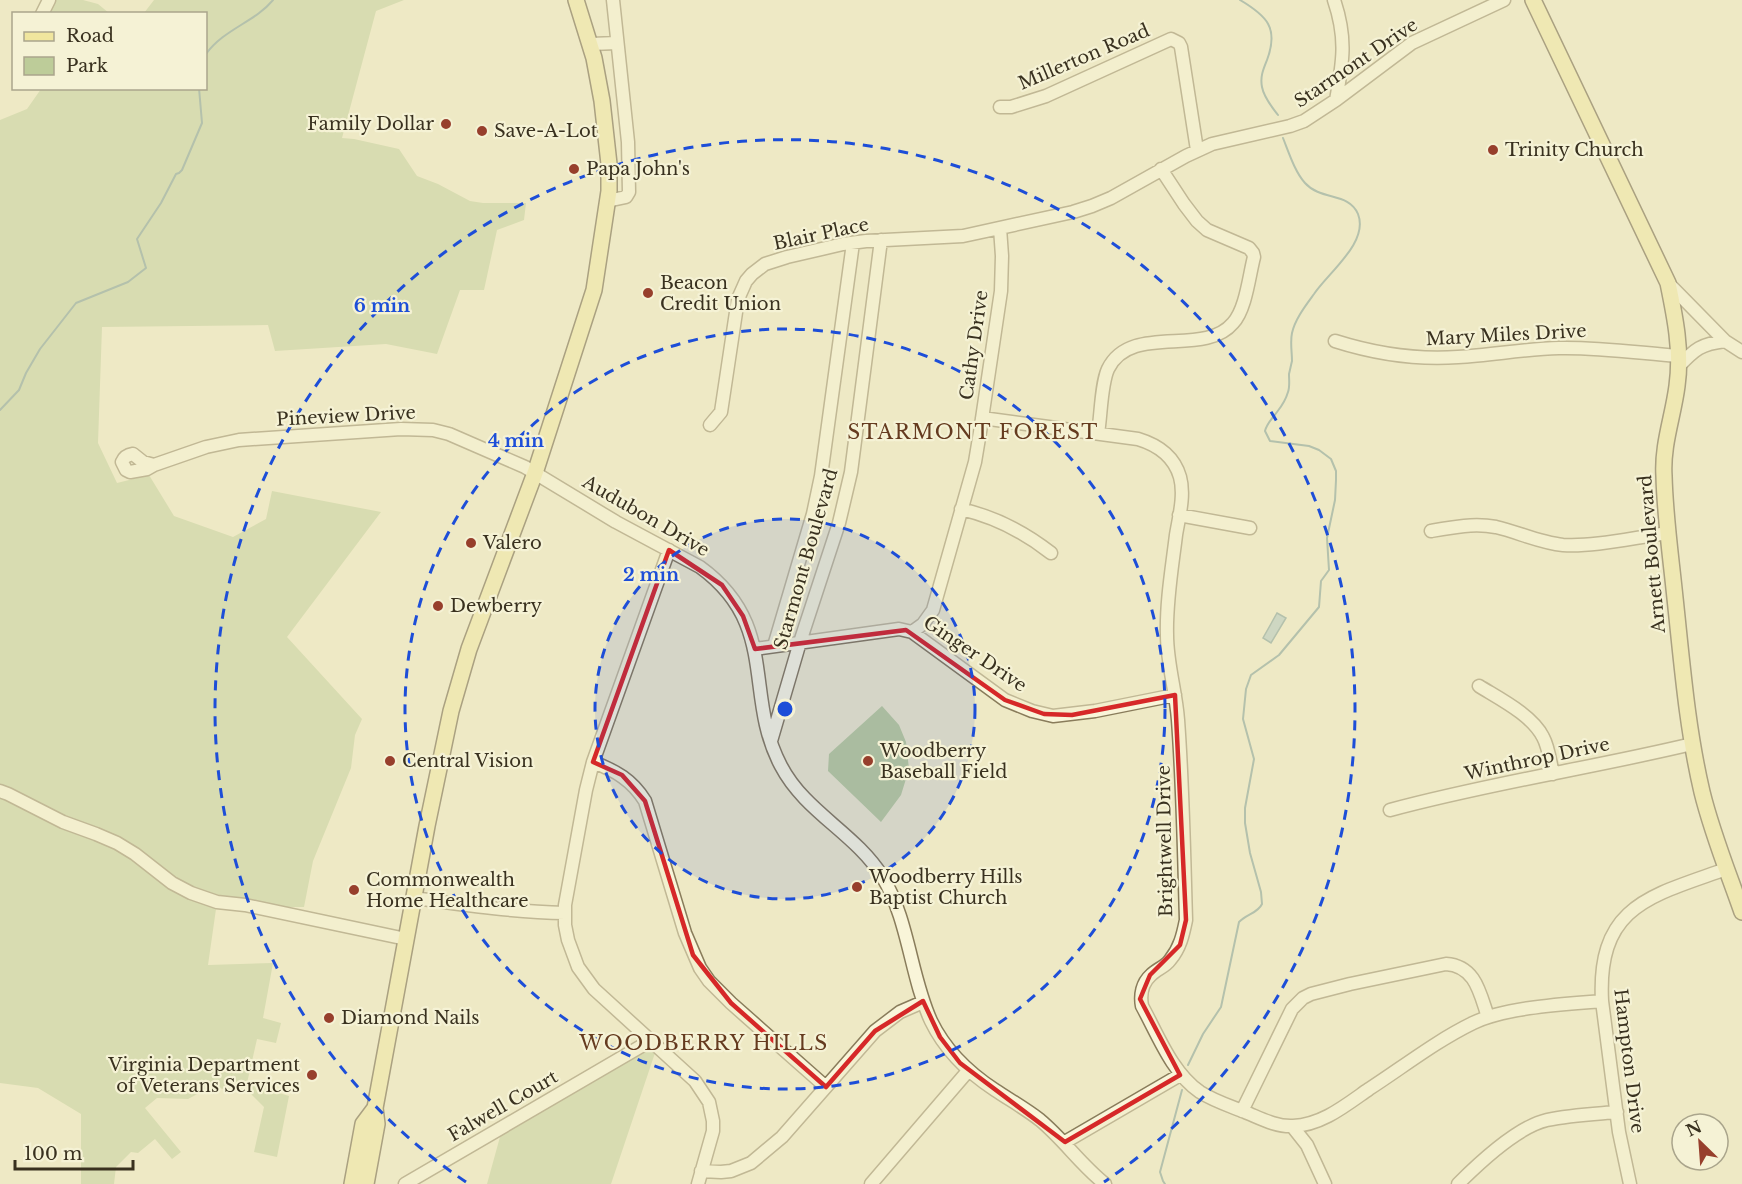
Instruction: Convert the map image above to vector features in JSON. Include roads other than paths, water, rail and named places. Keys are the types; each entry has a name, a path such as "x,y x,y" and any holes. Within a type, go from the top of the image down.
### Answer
{"main road":[{"path":"366,1184 377,1124 375,1108 451,711 469,650 535,473 594,290 609,191 606,132 591,44 576,0"},
{"name":"Arnett Boulevard","path":"1533,0 1668,283 1677,323 1679,361 1676,394 1664,456 1664,475 1683,679 1692,744 1702,793 1742,912"},
{"path":"352,1184 363,1124 375,1108"},
{"path":"357,1184 364,1144 360,1136"},
{"path":"370,1162 376,1184"}],"street":[{"path":"607,201 626,196 629,192 628,142 613,0"},
{"path":"1335,0 1344,47 1336,100"},
{"name":"Starmont Drive","path":"881,240 963,236 1092,206 1111,198 1197,150 1212,144 1290,126 1314,115 1412,43 1504,0"},
{"name":"Millerton Road","path":"1000,107 1020,105 1046,96 1171,39 1176,40 1181,47 1197,150"},
{"path":"591,44 617,43"},
{"path":"1098,433 1106,377 1112,363 1126,351 1145,344 1206,338 1224,332 1232,326 1240,311 1254,257 1249,248 1207,230 1197,220 1161,169"},
{"name":"Cathy Drive","path":"912,632 923,624 933,610 975,462 1001,291 1000,228"},
{"name":"Blair Place","path":"710,425 721,412 738,299 746,281 752,274 765,264 799,254 881,240"},
{"name":"Starmont Boulevard","path":"771,743 800,642 839,523 851,472 881,240"},
{"name":"Starmont Boulevard","path":"774,646 813,514 821,476 853,243"},
{"path":"1668,283 1725,341 1742,352"},
{"name":"Mary Miles Drive","path":"1335,341 1379,353 1427,358 1560,348 1679,361"},
{"path":"1679,361 1700,346 1725,341"},
{"name":"Brightwell Drive","path":"982,418 1138,439 1157,446 1165,452 1172,460 1180,477 1182,494 1171,574 1167,635 1168,660 1175,695 1180,748 1186,920 1180,945 1166,964 1150,975 1140,999 1180,1075 1199,1092 1215,1101 1282,1126 1305,1125 1329,1116 1434,1046 1488,1017 1602,1001"},
{"name":"Pineview Drive","path":"154,465 206,447 239,440 417,429 449,434 535,473"},
{"name":"Audubon Drive","path":"535,473 616,522 700,567 722,585 743,616 750,631 771,743 781,766 800,794 853,841 883,877 898,910 923,1002 940,1037 969,1071 1031,1113 1065,1142 1084,1166 1105,1184"},
{"path":"961,509 1000,521 1036,541 1051,553"},
{"path":"1179,515 1250,528"},
{"path":"1431,531 1463,525 1477,525 1495,527 1549,543 1576,545 1669,533"},
{"path":"669,550 593,762 565,913 572,954 586,980 695,1081 709,1102 713,1131 698,1184"},
{"name":"Ginger Drive","path":"755,649 898,629 912,632 1005,700 1044,714 1072,715 1175,695"},
{"path":"1479,686 1524,715 1538,728 1547,745 1553,774"},
{"name":"Winthrop Drive","path":"1390,810 1429,799 1692,744"},
{"path":"593,762 622,775 633,783 645,801 685,933 700,968 737,1009 825,1087"},
{"path":"0,791 63,822 117,843 172,883 191,893 217,902 245,905 406,939"},
{"name":"Hampton Drive","path":"1630,1184 1617,1112 1602,1001 1601,984 1605,955 1614,933 1630,912 1654,896 1726,869"},
{"path":"414,898 533,913 565,913"},
{"path":"1242,1111 1292,1009 1303,998 1311,994 1453,964 1472,977 1488,1017"},
{"path":"701,1171 731,1171 751,1163 782,1137 875,1031 900,1012 923,1002"},
{"name":"Falwell Court","path":"405,1184 650,1041"},
{"path":"871,1184 969,1071"},
{"path":"1065,1142 1180,1075"},
{"path":"1458,1184 1513,1136 1536,1124 1566,1117 1617,1112"},
{"path":"1292,1126 1307,1145 1325,1184"}],"water":[{"path":"1277,613 1286,618 1271,643 1263,638"}],"waterway":[{"path":"207,53 213,45 266,8 273,0"},
{"path":"1240,0 1264,18 1271,31 1272,39 1261,83 1266,99 1278,115"},
{"path":"0,410 19,390 40,349 76,303 128,282 146,268 137,239 161,203 176,174 182,170 202,123 199,90"},
{"path":"1188,1065 1203,1034 1221,1007 1239,922 1262,904 1245,823 1245,808 1254,759 1243,719 1246,689 1251,675 1279,655 1319,607 1321,581 1329,570 1327,538 1335,500 1336,480 1336,471 1331,459 1309,446 1270,441 1265,431 1289,390 1293,328 1314,294 1353,246 1360,225 1358,214 1348,202 1312,189 1301,179 1283,138"},
{"path":"1165,1184 1160,1172 1182,1090"}],"place":[{"name":"Family Dollar","path":"446,124"},
{"name":"Save-A-Lot","path":"482,131"},
{"name":"Trinity Church","path":"1493,150"},
{"name":"Papa John's","path":"574,169"},
{"name":"Beacon Credit Union","path":"648,293"},
{"name":"Valero","path":"471,543"},
{"name":"Dewberry","path":"438,606"},
{"name":"Central Vision","path":"390,761"},
{"name":"Woodberry Baseball Field","path":"868,761"},
{"name":"Woodberry Hills Baptist Church","path":"857,887"},
{"name":"Commonwealth Home Healthcare","path":"354,890"},
{"name":"Diamond Nails","path":"329,1018"},
{"name":"Virginia Department of Veterans Services","path":"312,1075"}],"district":[{"name":"STARMONT FOREST","path":"973,432"},
{"name":"WOODBERRY HILLS","path":"704,1043"}]}
